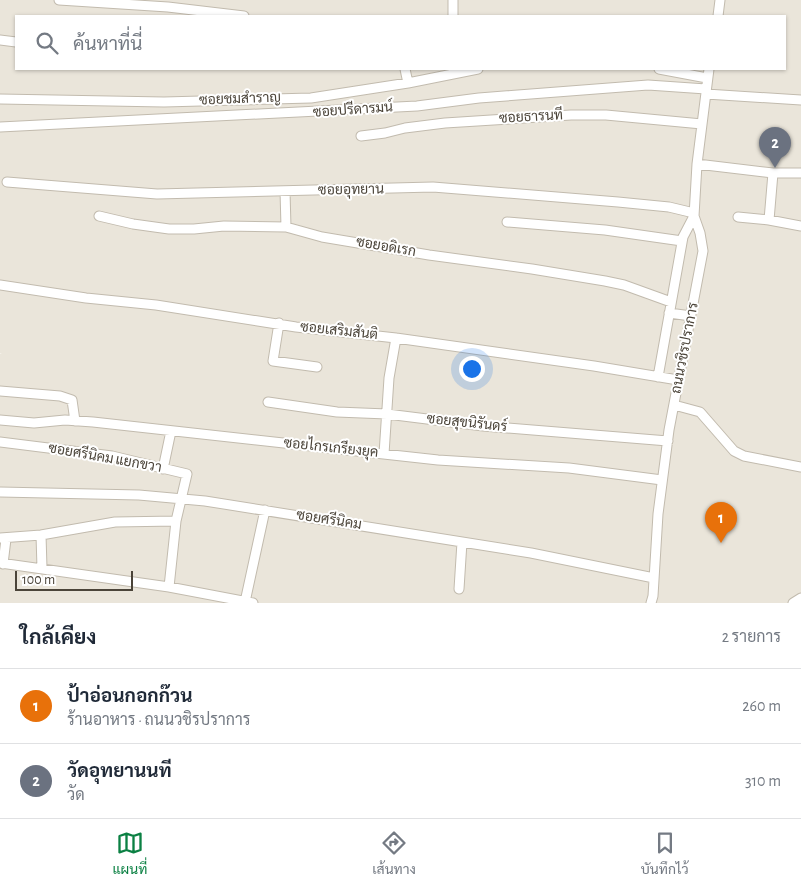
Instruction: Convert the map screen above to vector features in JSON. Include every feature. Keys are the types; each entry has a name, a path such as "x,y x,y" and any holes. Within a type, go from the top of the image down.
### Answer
{"street":[{"path":"59,0 168,7 236,15"},
{"path":"453,0 454,15"},
{"path":"718,15 720,0"},
{"path":"0,40 15,42"},
{"path":"405,70 408,83"},
{"name":"ซอยชมสำราญ","path":"0,98 164,102 311,98 408,83 473,70"},
{"path":"671,70 708,73"},
{"name":"ถนนวชิรปราการ","path":"651,603 662,480 678,380 703,251 694,214 708,73"},
{"name":"ซอยปรีดารมน์","path":"0,128 417,106 591,88 648,85 801,100"},
{"name":"ซอยธารนที","path":"361,136 445,123 571,115 606,115 702,124"},
{"path":"698,164 773,173 801,173"},
{"path":"769,220 773,173"},
{"name":"ซอยอุทยาน","path":"7,182 157,194 433,187 649,205 694,214"},
{"path":"285,191 286,227"},
{"path":"658,377 682,241 694,214"},
{"name":"ซอยอดิเรก","path":"99,216 133,224 168,229 224,226 286,227 322,237 428,255 605,281 624,285 670,302"},
{"path":"738,217 801,226"},
{"path":"507,222 605,230 682,241"},
{"name":"ซอยเสริมสันติ","path":"0,285 279,323 296,327 396,338 678,380"},
{"path":"669,312 691,316"},
{"path":"279,323 274,361 317,367"},
{"path":"384,454 389,378 396,338"},
{"path":"0,391 60,396 72,400 75,421"},
{"name":"ซอยสุขนิรันดร์","path":"268,402 337,412 387,414 483,426 668,441"},
{"path":"674,405 700,412 734,451 744,456 801,467"},
{"name":"ซอยไกรเกรียงยุค","path":"0,420 34,423 75,421 484,464 570,468 662,480"},
{"path":"163,469 171,431"},
{"name":"ซอยศรีนิคม แยกขวา","path":"0,442 112,456 187,474 182,498"},
{"name":"ซอยศรีนิคม","path":"0,492 139,494 182,498 462,542 654,578"},
{"path":"169,588 176,521 182,498"},
{"path":"176,521 115,522 41,535 3,539 1,564 42,568 249,602 265,510"},
{"path":"41,535 42,568"},
{"path":"459,590 462,542"}],"shaded area":[{"path":"0,0 801,0 801,603 0,603 0,354 2,354 0,353"}],"place":[{"name":"วัดอุทยานนที","path":"775,168"},
{"name":"ป้าอ่อนกอกก๊วน","path":"721,543"}]}
